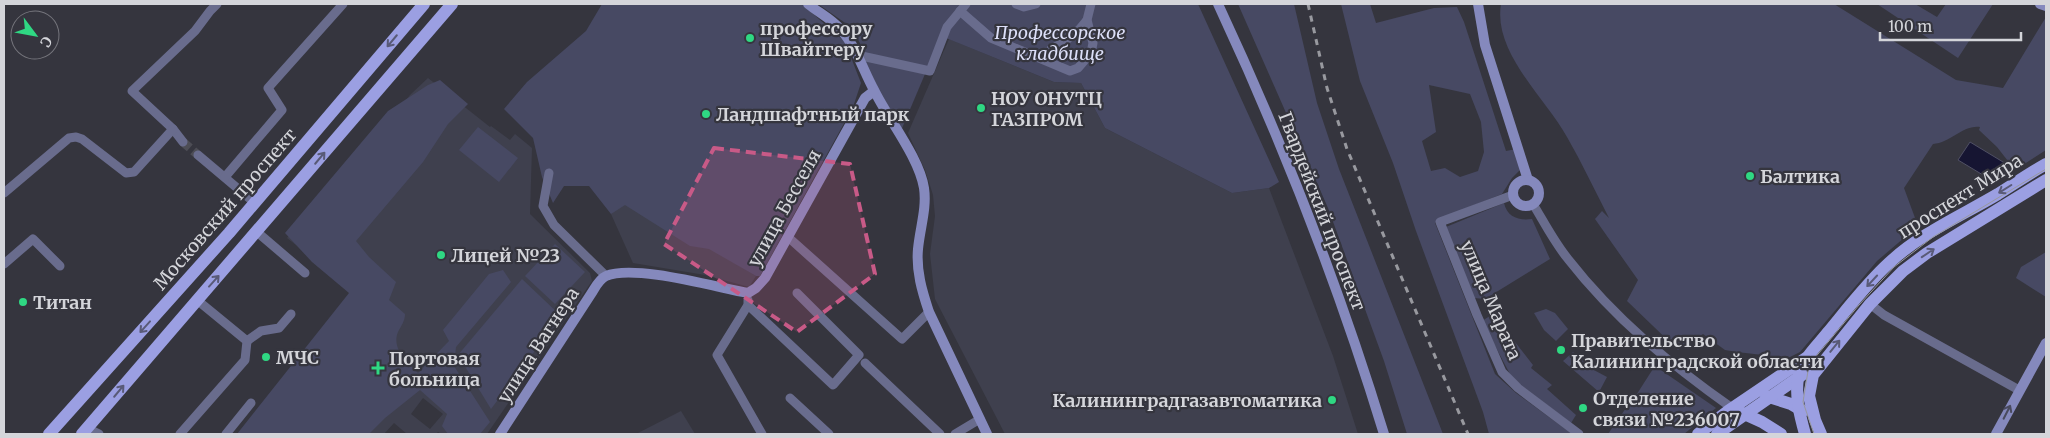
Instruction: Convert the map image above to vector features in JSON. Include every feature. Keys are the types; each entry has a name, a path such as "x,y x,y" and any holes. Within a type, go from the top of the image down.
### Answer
{"main road":[{"name":"Московский проспект","path":"49,434 254,203 424,4"},
{"path":"85,431 452,4"},
{"name":"проспект Мира","path":"1805,434 1798,408 1798,378 1808,357 1849,306 1888,263 1919,238 1998,194 2046,164"},
{"name":"проспект Мира","path":"1821,434 1815,420 1810,396 1812,375 1870,304 1903,271 1927,253 2046,180"},
{"path":"166,302 182,317"},
{"path":"1698,434 1732,408 1808,357"},
{"path":"1717,434 1806,372 1818,368"},
{"path":"1754,393 1798,408 1815,420"},
{"path":"1732,408 1762,422 1781,434"}],"street":[{"path":"183,142 173,129 132,91 195,31 217,4"},
{"name":"Московский проспект","path":"225,177 282,110 268,88 343,4"},
{"path":"808,4 841,30 857,55 874,91 919,171 924,188 925,205 918,248 918,270 929,312 987,434"},
{"path":"1016,4 1024,7 1036,4"},
{"path":"1051,49 1068,40 1079,31 1087,20 1091,4"},
{"name":"Гвардейский проспект","path":"1218,4 1268,118 1336,287 1384,434"},
{"path":"1478,4 1484,45 1528,180"},
{"path":"2040,4 2046,6"},
{"path":"857,55 930,71 947,28 963,7 991,38 1070,71 1078,68 1090,53 1093,43 1087,20"},
{"name":"улица Бесселя","path":"748,293 756,288 765,278 865,98 874,91"},
{"path":"4,193 69,138 76,136 82,139 126,173 134,172 173,129"},
{"path":"198,155 254,203"},
{"path":"549,173 543,206 554,225 606,276 632,271 748,293 748,305 718,355 762,434"},
{"path":"1528,180 1536,184 1538,198 1533,204 1520,205 1516,202 1513,195 1514,187 1521,181 1528,180"},
{"name":"улица Марата","path":"1513,195 1440,222 1502,372 1518,388 1579,434"},
{"path":"1533,204 1567,258 1616,314 1668,361 1732,408"},
{"path":"257,232 305,273"},
{"path":"788,237 902,338 929,312"},
{"path":"5,261 33,239 60,266"},
{"name":"улица Вагнера","path":"500,434 601,279 606,276"},
{"path":"748,305 833,385 859,355 797,293"},
{"path":"196,300 247,341"},
{"path":"1870,304 1884,315 2019,390"},
{"path":"180,434 245,360 247,341 261,331 279,328 291,314"},
{"path":"1996,434 2019,390 2042,359 2046,343"},
{"path":"865,363 940,434"},
{"path":"790,398 829,434"},
{"path":"226,434 251,403"},
{"path":"955,434 980,419"},
{"path":"85,431 99,434"}],"highlighted area":[{"path":"714,148 850,164 875,274 797,332 664,244"}],"shaded area":[{"path":"949,39 1054,82 1081,83 1105,128 1232,193 1269,188 1333,356 1358,434 1005,434 935,299 930,254 935,216 933,195 925,170 908,133"},
{"name":"Лицей №23","path":"428,78 490,127 510,140 515,134 532,148 530,214 590,273 592,281 487,434 441,434 438,432 436,434 407,434 394,423 384,434 242,434 354,290 287,238 355,163 410,95","holes":["423,398 443,414 430,429 411,414"]},
{"path":"1970,142 2008,165 2000,179 1996,176 1993,181 1958,160"},
{"path":"624,196 756,276 749,287 705,275 633,263 611,214"},
{"path":"681,411 695,434 636,434"}],"green space":[{"name":"Ландшафтный парк","path":"602,4 802,4 845,42 861,83 853,107 760,276 756,276 709,249 690,246 625,205 611,214 589,186 564,186 553,203 542,177 533,138 504,109 527,82 586,31"},
{"name":"Профессорское кладбище","path":"818,4 1198,4 1279,182 1269,188 1232,193 1105,128 1081,83 1054,82 941,36 928,67 867,56 851,27"},
{"path":"1238,4 1294,4 1317,103 1339,169 1443,434 1407,434 1384,361 1328,208"},
{"path":"1341,4 1370,4 1376,23 1434,8 1457,7 1464,22 1506,151 1516,149 1520,170 1512,178 1502,194 1439,219 1435,223 1495,374 1516,393 1572,434 1489,434 1483,412 1393,163 1360,81","holes":["1429,85 1470,94 1481,122 1484,152 1478,171 1460,177 1445,168 1431,171 1422,141 1436,132"]},
{"name":"Балтика","path":"1501,4 1834,4 1956,80 2003,88 2046,17 2046,150 2015,170 1997,147 1979,130 1980,127 1962,131 1945,141 1933,144 1904,188 1918,226 1877,261 1800,352 1788,358 1725,350 1703,334 1678,350 1627,301 1638,280 1595,219 1602,211 1609,218 1573,147 1513,57 1505,40 1501,22"},
{"path":"1877,4 1915,4 1937,17 1946,4 1993,4 1958,58"},
{"path":"864,60 925,74 900,133"},
{"path":"440,80 468,104 448,124 423,162 356,241 369,257 396,282 389,300 405,314 404,321 396,338 397,344 405,360 418,373 449,341 443,330 489,274 503,270 511,282 456,347 454,366 490,422 480,434 448,434 442,426 447,414 420,390 385,418 369,434 237,434 349,293 312,262 285,233 388,111 428,85"},
{"path":"478,127 518,158 499,182 459,150"},
{"path":"1504,203 1508,212 1514,217 1518,219 1532,219 1550,259 1485,299 1474,298 1446,227"},
{"path":"555,244 585,272 555,304 525,276"},
{"path":"2046,252 2046,297 2016,278 2021,267"},
{"path":"522,279 561,316 491,409 458,355"},
{"path":"1546,309 1555,313 1568,329 1556,341 1544,330 1534,313"},
{"path":"1493,314 1533,365 1531,368 1552,385 1547,389 1576,415 1571,423 1512,378 1482,321"},
{"path":"1573,352 1592,369 1607,377 1599,392 1563,361"},
{"path":"1655,366 1716,408 1684,434 1608,434 1636,395"}],"tunnel":[{"path":"183,142 198,155"}],"tram line":[{"path":"1814,434 1803,402 1808,371 1813,360 1859,305 1894,267 1933,237 2046,169"}],"railway":[{"path":"1308,4 1327,88 1347,149 1468,434"}],"place":[{"name":"профессору Швайггеру","path":"750,38"},
{"name":"НОУ ОНУТЦ ГАЗПРОМ","path":"981,108"},
{"name":"Ландшафтный парк","path":"706,114"},
{"name":"Балтика","path":"1750,176"},
{"name":"Лицей №23","path":"441,255"},
{"name":"Титан","path":"23,302"},
{"name":"Правительство Калининградской области","path":"1561,350"},
{"name":"МЧС","path":"266,357"},
{"name":"Портовая больница","path":"378,368"},
{"name":"Калининградгазавтоматика","path":"1332,400"},
{"name":"Отделение связи №236007","path":"1583,408"}]}
